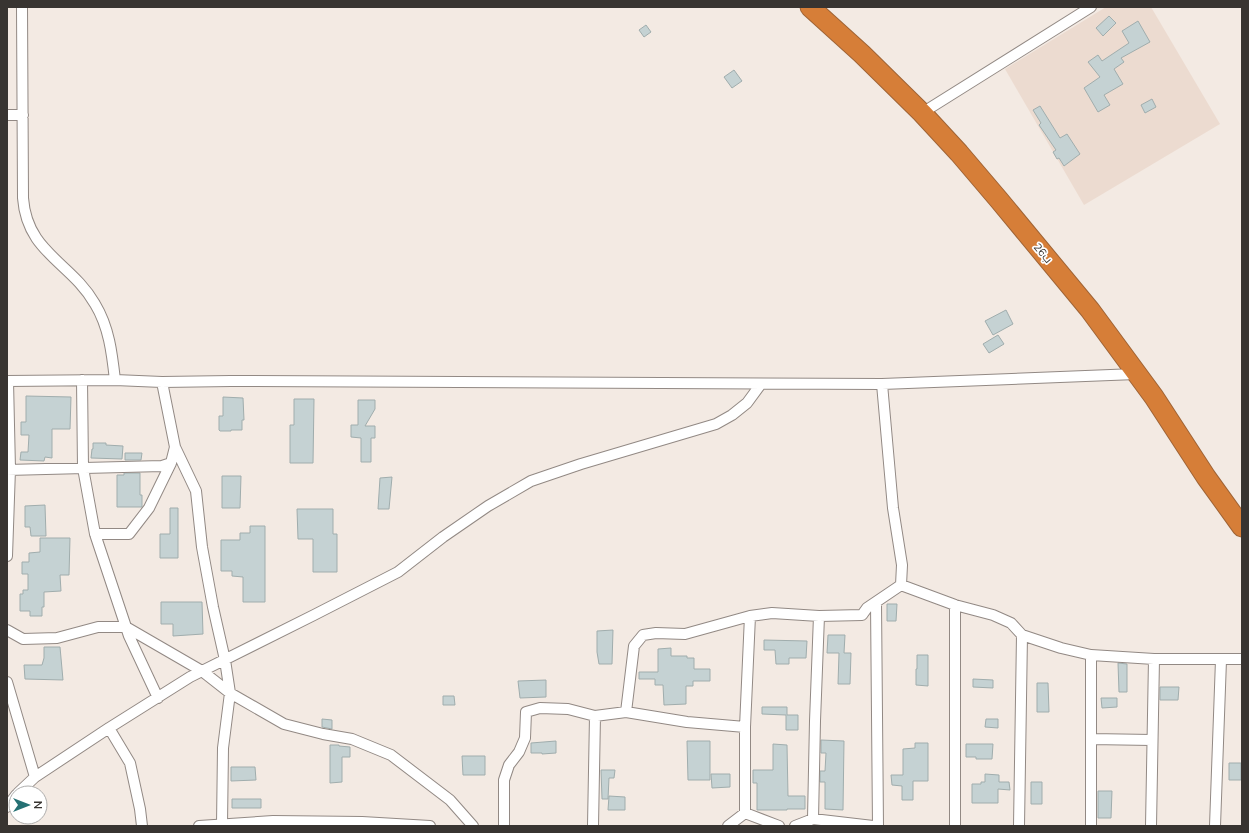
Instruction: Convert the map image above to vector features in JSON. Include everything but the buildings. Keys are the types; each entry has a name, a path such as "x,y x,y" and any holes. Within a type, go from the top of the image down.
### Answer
{"highway":[{"name":"26ب","path":"810,7 862,54 922,113 959,153 1070,285 1154,398 1206,477 1242,527"}],"street":[{"path":"22,7 23,198 25,212 35,238 43,249 77,280 95,303 102,316 109,336 116,380"},
{"path":"922,113 1091,7"},
{"path":"7,115 23,115"},
{"path":"7,556 7,381 116,380 162,382 239,381 882,384 1136,374"},
{"path":"82,380 83,468 95,534 129,636 158,698"},
{"path":"162,382 175,447 196,491 202,547 225,660 230,693 224,748 222,825"},
{"path":"27,785 35,777 109,728 190,677 398,572 443,537 488,506 531,481 581,464 716,424 732,415 747,403 761,384"},
{"path":"882,384 893,508 902,566 901,585"},
{"path":"95,534 129,534 149,508 171,463 175,447"},
{"path":"8,470 162,466 171,463"},
{"path":"626,712 634,646 643,636 656,633 686,634 750,616 772,613 819,616 862,615 867,608 901,585"},
{"path":"901,585 955,605 993,615 1011,623 1022,635 1062,648 1091,655 1154,659 1242,659"},
{"path":"876,603 878,826"},
{"path":"955,605 955,826"},
{"path":"745,813 745,727 750,616"},
{"path":"814,819 815,721 819,616"},
{"path":"7,630 23,639 57,638 98,627 126,627 202,672 230,693 284,724 323,734 352,739 391,755 450,800 473,826"},
{"path":"1019,826 1022,635"},
{"path":"1091,655 1091,826"},
{"path":"1151,826 1154,659"},
{"path":"1215,826 1221,660"},
{"path":"7,682 35,777"},
{"path":"504,826 504,780 509,765 519,752 525,738 526,712 540,708 568,709 595,716 626,712 687,722 745,727"},
{"path":"594,826 595,716"},
{"path":"109,728 130,763 142,826"},
{"path":"1091,739 1152,740"},
{"path":"728,826 745,813"},
{"path":"745,813 779,826"},
{"path":"795,826 814,819 873,826"},
{"path":"199,826 273,821 430,826"}],"shaded area":[{"path":"1106,7 1151,7 1220,124 1084,205 1005,69"}]}
